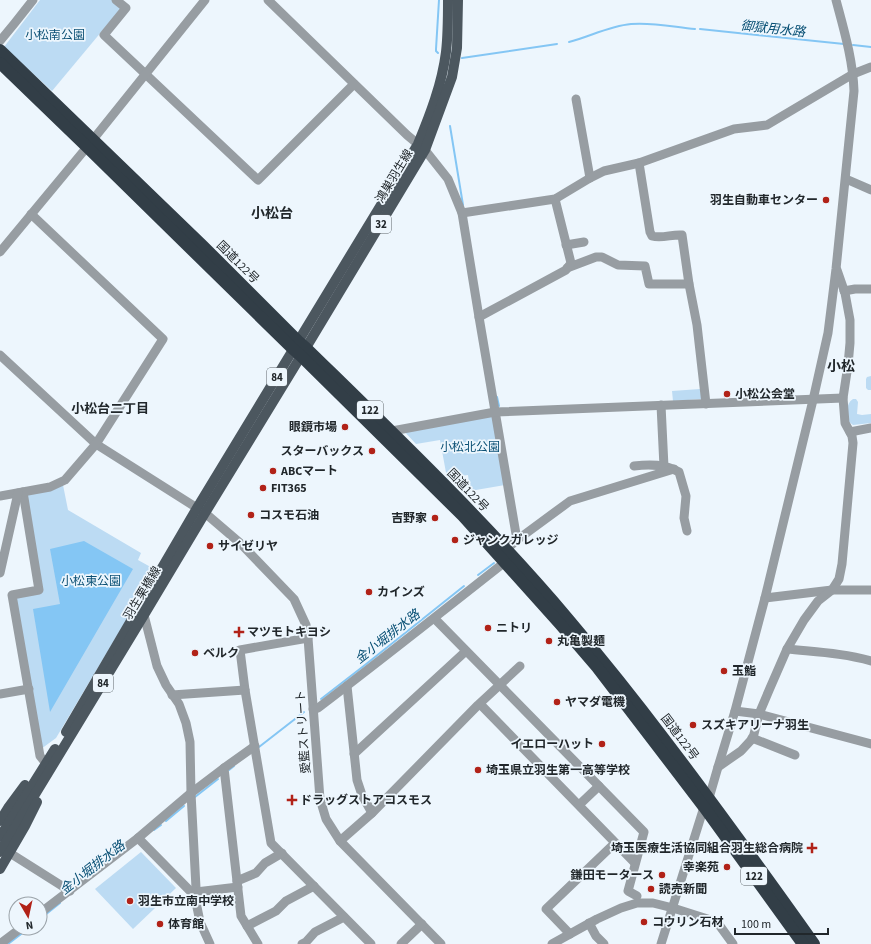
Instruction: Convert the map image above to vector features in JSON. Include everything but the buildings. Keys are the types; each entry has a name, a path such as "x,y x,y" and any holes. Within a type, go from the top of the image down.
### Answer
{"highway":[{"name":"国道122号","path":"0,50 90,143 300,348 463,516 505,562 596,667 706,803 814,944"},
{"name":"国道122号","path":"0,63 90,143"},
{"name":"国道122号","path":"300,348 392,431 507,549 568,618 610,668 706,803 803,944"}],"main road":[{"name":"鴻巣羽生線","path":"422,147 434,105 446,53 448,0"},
{"name":"鴻巣羽生線","path":"300,348 422,147 452,76 457,48 458,0"},
{"name":"羽生栗橋線","path":"0,852 201,510 300,348"},
{"name":"羽生栗橋線","path":"0,837 66,738 144,615 201,510"},
{"path":"0,821 8,808 44,761 66,738"},
{"path":"0,869 25,826 66,738"}],"street":[{"path":"0,41 33,0"},
{"path":"116,0 126,8 104,35 258,180 354,84"},
{"path":"0,252 205,0"},
{"path":"268,0 407,135 422,147 448,179 462,213 478,317 517,540"},
{"path":"661,944 735,711 766,598 828,333 846,178 854,91 848,43 836,0"},
{"path":"462,213 556,199 604,171 639,163 734,129 767,125 853,74 871,67"},
{"path":"576,99 590,178"},
{"path":"639,163 650,232 652,236 658,238 676,234 682,235 697,325 706,404"},
{"path":"846,178 871,190"},
{"path":"478,317 566,270 571,263 556,199"},
{"path":"0,496 50,487 65,480 96,444 163,339 31,214"},
{"path":"566,245 584,242"},
{"path":"567,268 596,257 602,257 618,266 645,266 649,284 689,284"},
{"path":"718,767 741,751 752,738 770,688 787,649 804,620 818,601 832,590 839,579 842,564 853,443 852,436 844,423 843,398 848,365 850,320 844,291 836,269"},
{"path":"844,291 871,289"},
{"name":"愛藍ストリート","path":"0,355 96,444 201,510 240,543 294,598 306,625 308,638 320,799 326,819 340,841 441,944"},
{"path":"392,431 495,412 843,398"},
{"path":"661,405 664,467"},
{"path":"850,432 871,428"},
{"path":"634,466 650,464 674,469 679,472 686,496 684,518 687,531"},
{"path":"507,549 570,501 674,469"},
{"path":"0,573 20,492"},
{"path":"20,492 39,590 12,595 40,756 44,761"},
{"path":"314,709 318,708 435,619 505,562"},
{"path":"766,598 832,590 871,590"},
{"path":"144,615 156,666 172,695 179,704 186,723 190,742 196,895 200,922 210,944"},
{"path":"435,619 644,832 628,891 620,908"},
{"path":"308,638 240,650 245,690 271,843 371,944"},
{"path":"787,649 829,653 871,661"},
{"path":"354,754 466,651"},
{"path":"340,841 372,813 480,704 520,666"},
{"path":"347,686 357,780 362,795 372,813"},
{"path":"0,694 28,690"},
{"path":"172,695 245,690"},
{"path":"480,704 635,863"},
{"path":"735,711 760,714 871,744"},
{"path":"752,738 795,755"},
{"path":"48,907 138,838 191,793 255,746"},
{"path":"224,768 241,916 255,943"},
{"path":"579,805 599,786"},
{"path":"138,838 196,895"},
{"path":"570,934 546,909 615,843"},
{"path":"196,895 238,884 256,873 265,864 282,853"},
{"path":"13,855 70,890"},
{"path":"247,926 276,911 286,901 314,886"},
{"path":"628,891 638,896"},
{"path":"552,944 620,908 637,903 652,903 717,922 730,942"},
{"path":"302,944 306,942 315,932 344,917"},
{"path":"590,923 596,936 604,944"},
{"path":"401,944 422,924"},
{"path":"0,944 10,936"}],"green space":[{"name":"小松南公園","path":"40,0 112,0 122,7 52,91 4,47"},
{"path":"871,376 871,390 868,390 866,388 866,379 867,377"},
{"path":"700,389 702,399 673,401 672,391"},
{"path":"856,399 858,402 857,414 871,414 871,423 853,425 848,421 848,406 850,401"},
{"name":"小松北公園","path":"492,415 505,485 470,491 468,475 447,478 440,440 416,444 402,429"},
{"name":"小松東公園","path":"63,485 68,510 141,553 138,560 156,570 56,738 41,749 16,597 42,593 25,495"},
{"path":"141,852 176,888 133,929 95,889"}],"water":[{"path":"84,541 133,569 50,712 33,609 60,604 50,549"}],"waterway":[{"name":"御獄用水路","path":"438,53 436,49 439,0"},
{"name":"御獄用水路","path":"569,42 607,29 631,24 655,24 695,29"},
{"name":"御獄用水路","path":"700,29 844,44"},
{"name":"御獄用水路","path":"462,58 557,44"},
{"name":"御獄用水路","path":"853,45 871,47"},
{"path":"450,126 463,205"},
{"path":"497,397 499,406"},
{"name":"金小堀排水路","path":"478,575 494,563"},
{"name":"金小堀排水路","path":"321,699 464,586"},
{"name":"金小堀排水路","path":"259,747 304,712"},
{"name":"金小堀排水路","path":"229,770 234,766"},
{"name":"金小堀排水路","path":"195,797 218,779"},
{"name":"金小堀排水路","path":"166,821 184,806"},
{"name":"金小堀排水路","path":"154,830 161,825"},
{"name":"金小堀排水路","path":"48,913 60,903"},
{"name":"金小堀排水路","path":"8,944 18,936"}],"place":[{"name":"羽生自動車センター","path":"826,200"},
{"name":"小松公会堂","path":"727,394"},
{"name":"眼鏡市場","path":"345,427"},
{"name":"スターバックス","path":"372,451"},
{"name":"ABCマート","path":"273,471"},
{"name":"FIT365","path":"263,488"},
{"name":"コスモ石油","path":"251,515"},
{"name":"吉野家","path":"435,518"},
{"name":"ジャンクガレッジ","path":"455,540"},
{"name":"サイゼリヤ","path":"210,546"},
{"name":"カインズ","path":"369,592"},
{"name":"ニトリ","path":"488,628"},
{"name":"マツモトキヨシ","path":"239,632"},
{"name":"丸亀製麺","path":"549,641"},
{"name":"ベルク","path":"195,653"},
{"name":"玉鮨","path":"724,671"},
{"name":"ヤマダ電機","path":"557,702"},
{"name":"スズキアリーナ羽生","path":"693,725"},
{"name":"イエローハット","path":"602,744"},
{"name":"埼玉県立羽生第一高等学校","path":"478,770"},
{"name":"ドラッグストアコスモス","path":"292,800"},
{"name":"埼玉医療生活協同組合羽生総合病院","path":"812,848"},
{"name":"幸楽苑","path":"727,867"},
{"name":"鎌田モータース","path":"662,875"},
{"name":"読売新聞","path":"651,889"},
{"name":"羽生市立南中学校","path":"130,901"},
{"name":"コウリン石材","path":"644,922"},
{"name":"体育館","path":"160,924"}],"district":[{"name":"小松台","path":"272,213"},
{"name":"小松","path":"841,366"},
{"name":"小松台二丁目","path":"110,408"}]}
